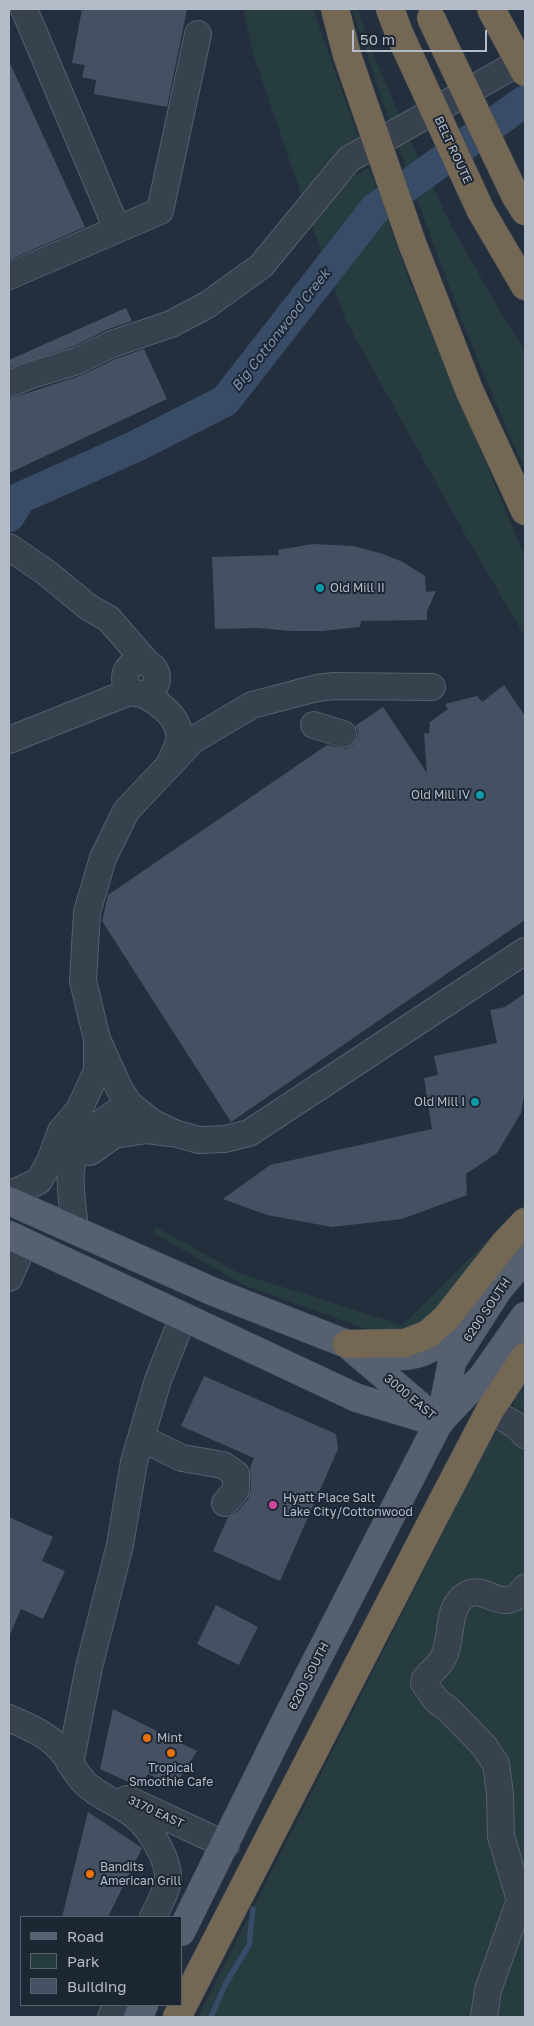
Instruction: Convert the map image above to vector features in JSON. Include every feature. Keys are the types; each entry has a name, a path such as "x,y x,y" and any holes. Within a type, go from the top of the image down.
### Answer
{"highway":[{"path":"335,9 347,55 412,243 470,392 525,510"},
{"path":"491,9 525,72"},
{"path":"430,13 520,203"},
{"name":"BELT ROUTE","path":"394,21 481,210 525,286"},
{"path":"347,1344 406,1343 428,1334 446,1318 504,1243 525,1222"},
{"path":"177,2017 490,1410 525,1357"}],"main road":[{"name":"3000 EAST","path":"9,1201 214,1292 347,1344 439,1422"},
{"name":"3000 EAST","path":"16,1239 358,1398 439,1422"},
{"name":"6200 SOUTH","path":"182,1930 226,1845 289,1714 439,1422 452,1362 498,1290 525,1258"},
{"path":"347,1344 394,1357 408,1357 422,1353 450,1335 498,1290"},
{"name":"6200 SOUTH","path":"439,1422 483,1376 525,1316"}],"street":[{"path":"24,9 117,229"},
{"path":"9,276 160,211 198,34"},
{"path":"9,384 31,374 77,361 112,344 171,324 207,305 261,266 349,159 525,59"},
{"path":"17,553 88,607 109,619 139,681 177,723 179,740 169,766"},
{"path":"139,681 196,725 212,729"},
{"path":"9,730 139,681"},
{"path":"9,740 139,681"},
{"path":"174,1133 153,1123 124,1096 97,1039 83,981 87,912 103,858 126,811 193,740 252,705 317,688 334,686 432,687"},
{"path":"314,725 343,734"},
{"path":"71,1182 88,1153 114,1135 147,1130 174,1133 199,1140 225,1139 249,1133 267,1109 525,951"},
{"path":"9,1195 38,1180 50,1161 61,1131 79,1110 97,1071 97,1039"},
{"path":"61,1131 124,1096"},
{"path":"75,1230 71,1182 72,1158 83,1139 124,1096"},
{"path":"9,1278 16,1239"},
{"path":"77,1773 90,1667 120,1545 134,1462 158,1380 183,1317"},
{"path":"490,1410 517,1426 525,1435"},
{"path":"141,1438 182,1458 223,1465 236,1474 236,1490 225,1503"},
{"path":"484,2017 488,1990 522,1896 500,1836 500,1794 496,1764 484,1746 450,1711 436,1700 424,1684 428,1676 443,1659 455,1608 461,1599 468,1594 477,1593 509,1601 518,1597 525,1588"},
{"name":"3170 EAST","path":"9,1718 48,1737 62,1750 77,1773 100,1796 134,1814 148,1829 164,1859 168,1884 153,1916"},
{"name":"3170 EAST","path":"77,1773 226,1845"}],"green space":[{"path":"243,9 313,9 360,142 304,202 254,57"},
{"path":"352,9 358,9 369,44 408,136 454,231 525,350 525,470 500,414 432,242"},
{"path":"369,167 409,280 525,557 525,637 471,545 346,321 312,224 336,188"},
{"path":"525,1204 525,1220 425,1325 386,1336 244,1285 153,1233 156,1227 239,1273 402,1325"},
{"path":"525,1372 525,1385 521,1391 522,1394 525,1389 525,2017 198,2017 485,1450 514,1406 513,1396"}],"building":[{"path":"82,9 187,9 167,107 94,94 96,80 82,77 85,65 72,63"},
{"path":"9,61 85,227 9,260"},
{"path":"126,308 132,321 106,330 72,347 9,368 9,360"},
{"path":"144,349 167,399 9,473 9,399 82,375 118,358"},
{"name":"Old Mill II","path":"313,544 353,546 380,553 403,562 425,576 426,592 436,591 427,611 427,620 361,621 360,627 322,631 258,628 215,629 212,557 279,555 278,550"},
{"path":"504,685 525,716 525,920 231,1122 102,921 108,895 327,745 346,749 353,745 358,731 355,726 383,707 427,773 424,733 429,734 430,722 448,709 445,704 477,696 482,702"},
{"name":"Old Mill I","path":"525,993 525,1090 521,1113 497,1153 466,1174 467,1195 402,1219 332,1227 267,1215 223,1199 270,1165 432,1129 424,1078 438,1075 434,1056 497,1043 490,1010 505,1007"},
{"name":"Hyatt Place Salt Lake City/Cottonwood","path":"204,1376 336,1434 338,1449 280,1581 213,1551 228,1517 236,1513 248,1499 251,1490 250,1468 254,1458 181,1426"},
{"path":"9,1517 53,1537 42,1561 65,1571 43,1619 21,1609 9,1637"},
{"path":"216,1605 258,1627 239,1665 197,1644"},
{"path":"113,1709 197,1751 175,1786 148,1774 140,1787 100,1769"},
{"path":"88,1812 142,1848 108,1916 62,1916"}],"waterway":[{"name":"Big Cottonwood Creek","path":"9,516 20,498 134,447 225,401 375,209 525,101"},
{"path":"211,2017 225,1985 249,1945 253,1909"}],"place":[{"name":"Old Mill II","path":"320,588"},
{"name":"Old Mill IV","path":"480,795"},
{"name":"Old Mill I","path":"475,1102"},
{"name":"Hyatt Place Salt Lake City/Cottonwood","path":"273,1505"},
{"name":"Mint","path":"147,1738"},
{"name":"Tropical Smoothie Cafe","path":"171,1753"},
{"name":"Bandits American Grill","path":"90,1874"}]}
